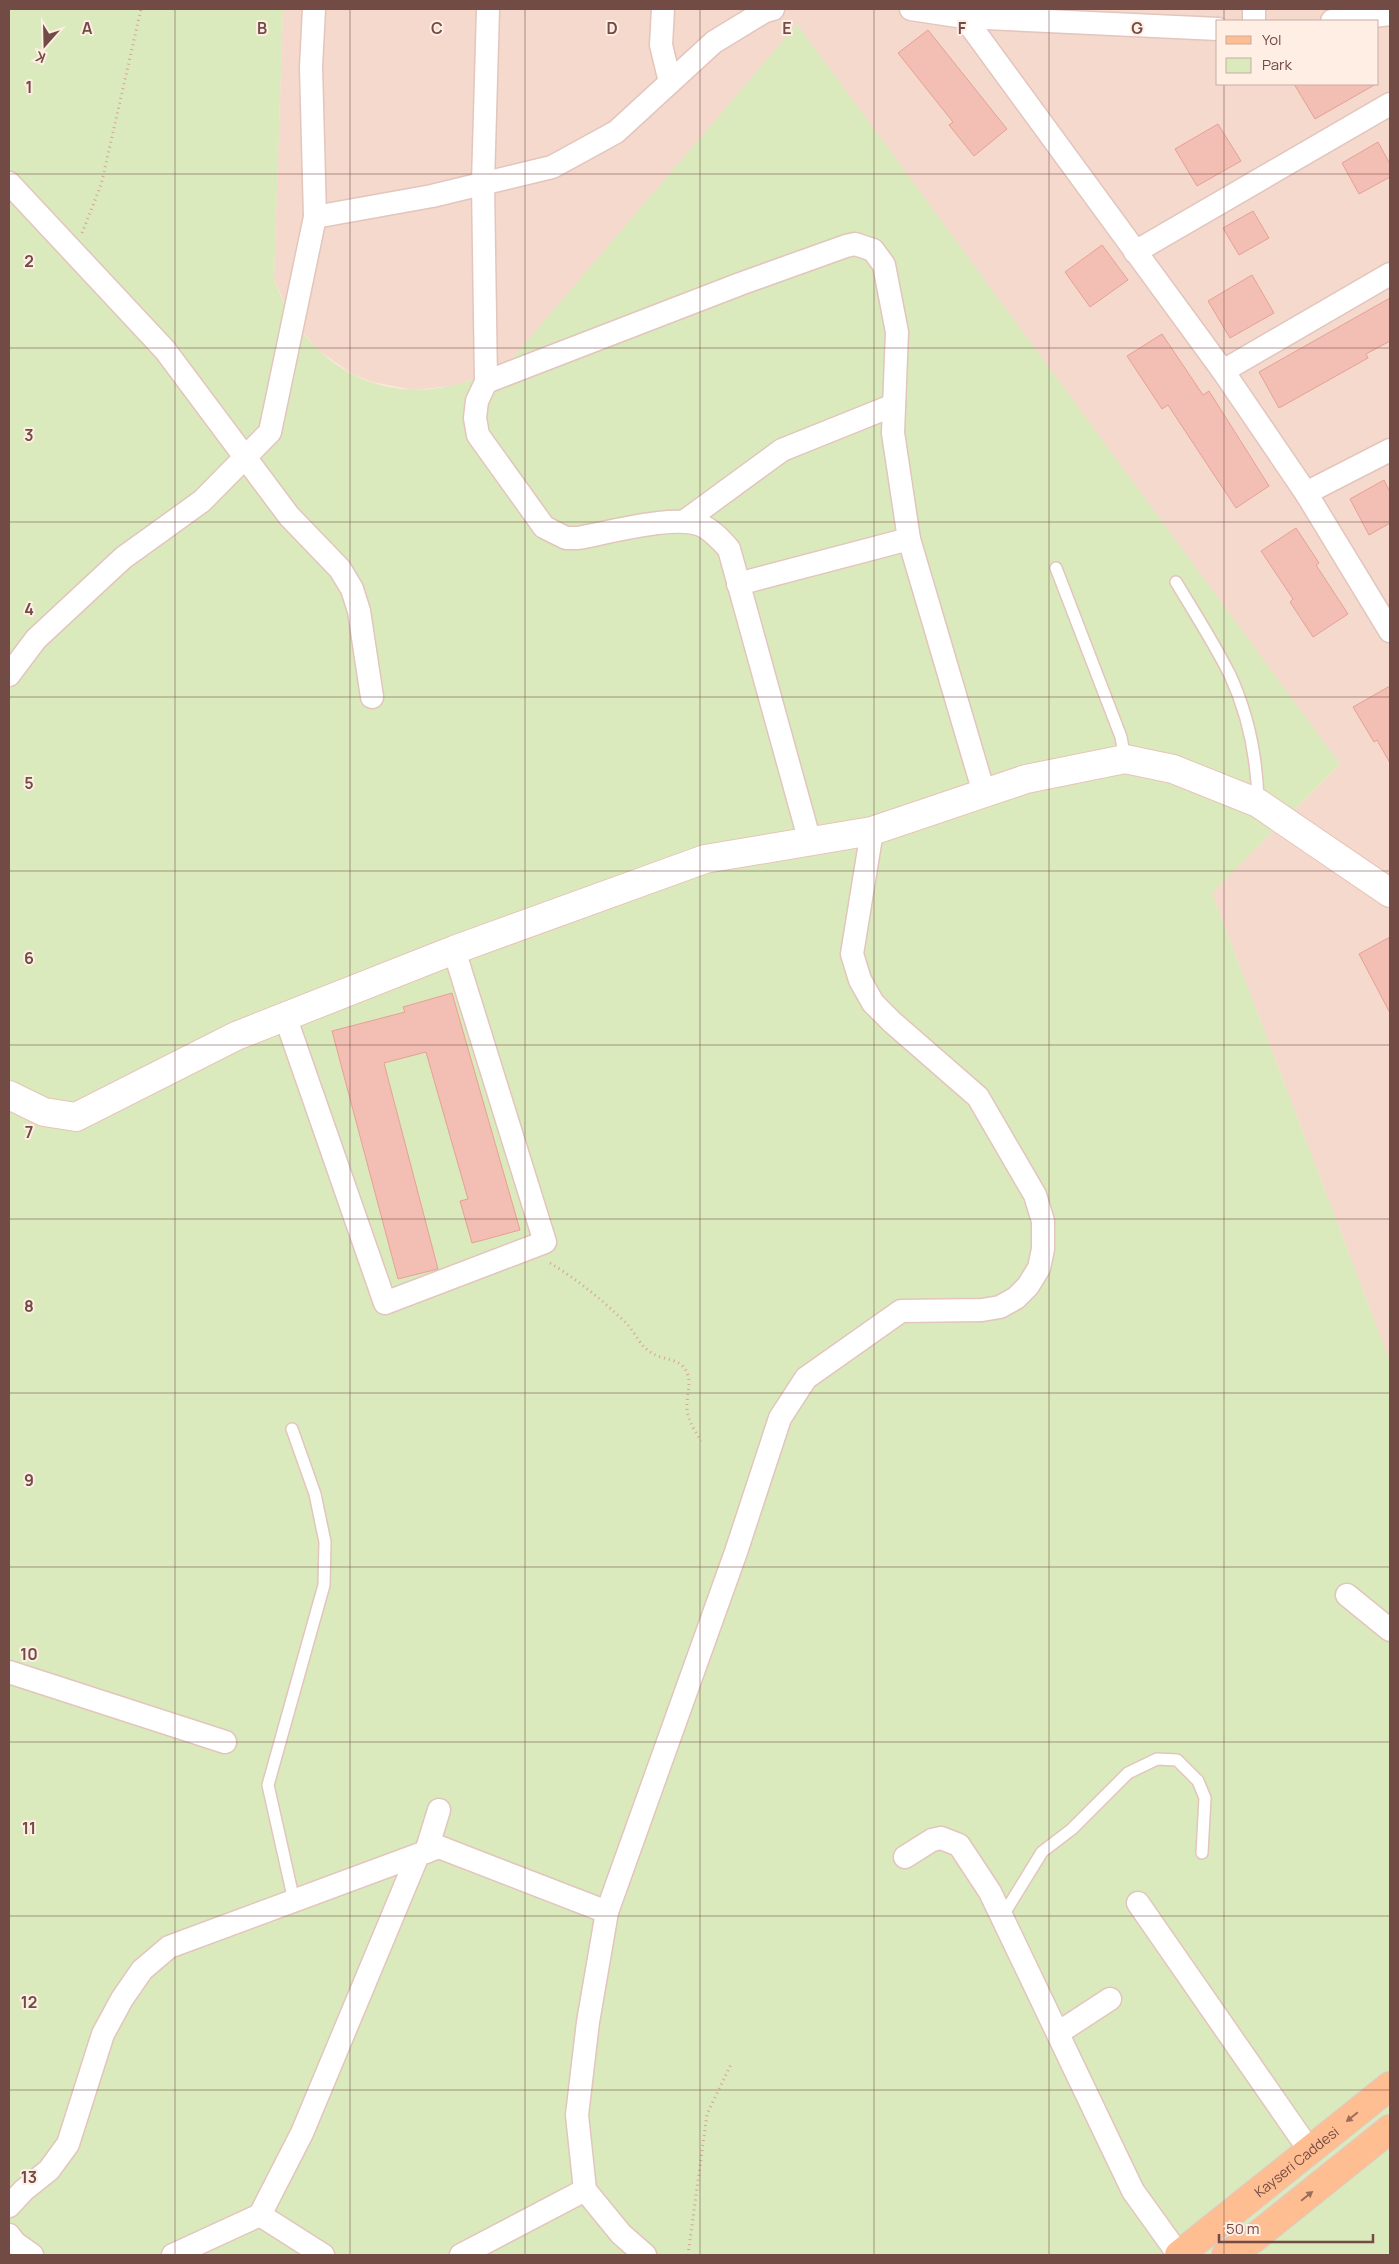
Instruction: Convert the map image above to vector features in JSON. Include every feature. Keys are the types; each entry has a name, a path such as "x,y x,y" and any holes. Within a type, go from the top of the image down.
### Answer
{"main road":[{"name":"Kayseri Caddesi","path":"1179,2255 1390,2086"},
{"path":"1226,2255 1253,2239 1390,2129"}],"street":[{"path":"9,675 36,639 123,558 202,501 246,459 270,432 315,217 311,68 314,9"},
{"path":"488,9 483,183 486,382 477,401 475,418 478,435 544,527 560,536 578,538 685,521 702,525 718,535 729,549 810,842"},
{"path":"663,9 661,45 670,82"},
{"path":"315,217 432,196 552,167 616,132 714,42 765,11 773,9"},
{"path":"911,9 1216,29"},
{"path":"964,13 1134,252 1223,371 1306,493 1389,626"},
{"path":"1340,20 1390,14"},
{"path":"1134,252 1390,104"},
{"path":"9,183 165,350 289,516 340,569 352,589 359,611 372,697"},
{"path":"486,382 740,284 855,244 873,250 884,265 897,332 893,433 909,539 984,793"},
{"path":"1223,371 1390,274"},
{"path":"685,521 782,450 894,405"},
{"path":"1306,493 1390,450"},
{"path":"738,584 909,539"},
{"path":"11,1100 44,1112 76,1117 236,1036 454,950 705,859 872,832 1026,779 1125,759 1173,769 1258,803 1390,893"},
{"path":"645,2255 621,2234 585,2190 577,2115 588,2022 607,1912 736,1552 780,1418 806,1378 901,1311 982,1310 1000,1307 1022,1292 1039,1268 1043,1249 1043,1221 1035,1195 978,1096 892,1022 873,1003 860,980 852,954 872,832"},
{"path":"285,1016 385,1303 545,1242 454,950"},
{"path":"1346,1595 1390,1630"},
{"path":"9,1672 224,1742"},
{"path":"173,2255 260,2215 302,2134 439,1810"},
{"path":"905,1856 932,1840 941,1838 959,1845 990,1892 1133,2191 1179,2255"},
{"path":"9,2206 24,2190 49,2170 68,2144 103,2034 122,1999 142,1970 169,1947 439,1847 607,1912"},
{"path":"1138,1903 1310,2150"},
{"path":"1058,2034 1110,1999"},
{"path":"461,2255 585,2190"},
{"path":"260,2215 323,2255"},
{"path":"9,2235 32,2255"}],"lane":[{"path":"1056,568 1120,737 1125,759"},
{"path":"1176,582 1230,675 1253,746 1258,803"},
{"path":"292,1429 315,1494 325,1542 324,1585 268,1785 294,1901"},
{"path":"1002,1918 1042,1852 1072,1829 1128,1773 1157,1759 1177,1760 1198,1782 1205,1798 1202,1853"}],"path":[{"path":"72,252 90,217 101,185 141,9"},
{"path":"526,1249 580,1281 627,1324 639,1343 650,1353 664,1359 679,1362 689,1378 688,1412 692,1427 701,1440"},
{"path":"688,2255 708,2114 732,2062"}],"shaded area":[{"path":"283,9 1390,9 1390,1361 1212,893 1340,764 797,25 511,360 493,372 454,386 413,390 372,382 352,374 318,350 291,318 274,279"}],"green space":[{"path":"9,9 283,9 274,279 291,315 314,345 341,367 371,382 404,389 439,388 475,378 511,360 797,24 1340,764 1212,893 1390,1361 1390,2255 9,2255"}],"building":[{"path":"928,30 1007,129 974,156 949,125 953,122 898,53"},
{"path":"1295,85 1374,85 1315,119"},
{"path":"1218,124 1241,161 1197,186 1175,149"},
{"path":"1378,142 1390,164 1390,177 1359,194 1342,163"},
{"path":"1253,211 1269,238 1239,255 1223,228"},
{"path":"1102,245 1128,280 1090,307 1065,272"},
{"path":"1252,275 1274,313 1230,338 1208,301"},
{"path":"1390,298 1390,341 1366,354 1368,358 1279,408 1259,372"},
{"path":"1162,334 1203,395 1209,391 1269,486 1236,508 1168,405 1162,409 1127,356"},
{"path":"1384,480 1390,492 1390,523 1369,535 1350,499"},
{"path":"1296,528 1319,563 1316,565 1348,614 1313,637 1290,602 1293,599 1261,551"},
{"path":"1390,686 1390,763 1377,740 1374,742 1353,707"},
{"path":"1390,937 1390,1013 1359,954"},
{"path":"452,993 520,1230 472,1243 460,1201 468,1199 426,1052 384,1063 438,1269 398,1279 332,1031 405,1012 403,1007"}]}
